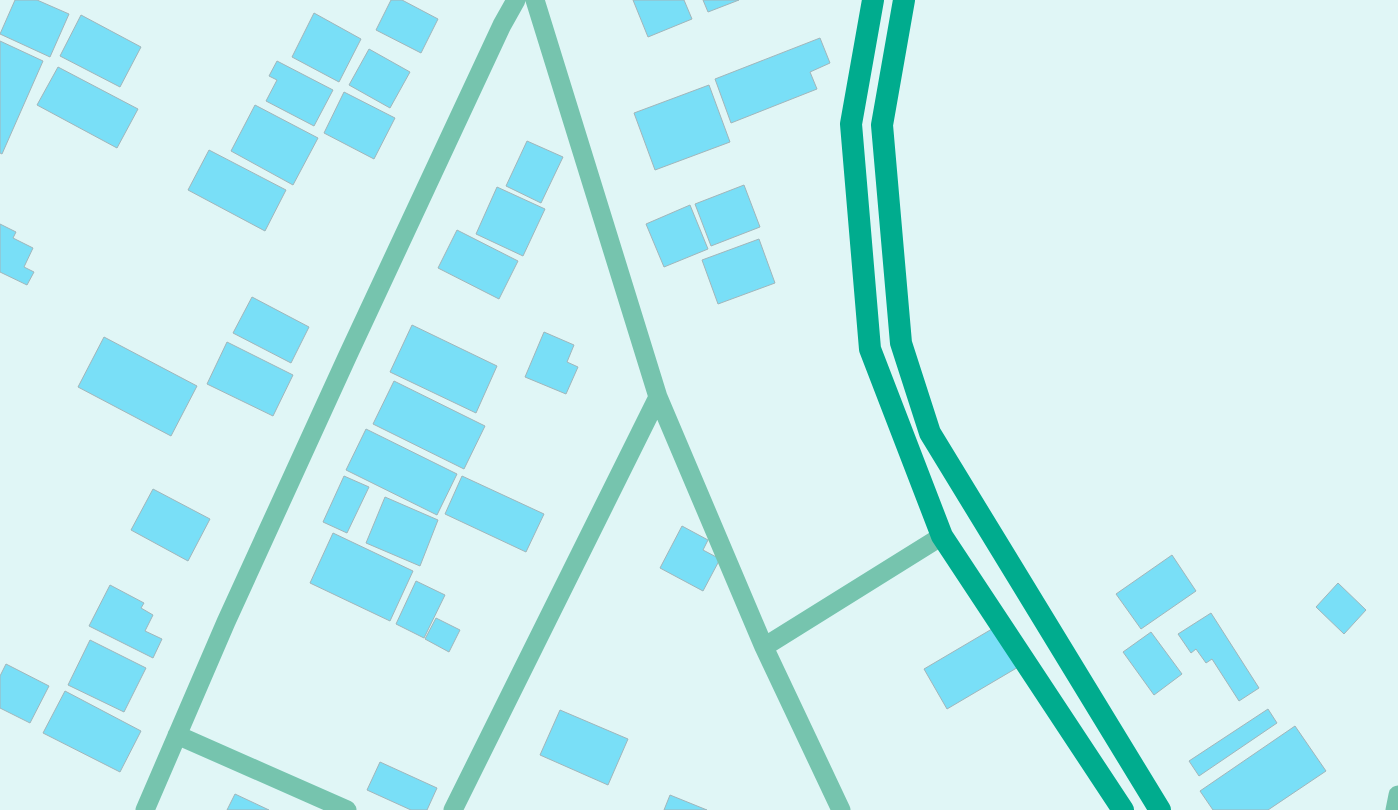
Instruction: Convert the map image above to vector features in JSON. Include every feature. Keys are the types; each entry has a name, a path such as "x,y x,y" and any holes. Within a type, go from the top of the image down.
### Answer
{"street":[{"path":"145,810 226,622 348,355 502,25 516,0"},
{"path":"535,0 658,397 764,647 841,810"},
{"path":"873,0 851,124 870,349 942,536 1123,810"},
{"path":"904,0 882,125 901,343 930,433 1160,810"},
{"path":"453,810 658,397"},
{"path":"764,647 942,536"},
{"path":"177,735 347,810"},
{"path":"1395,810 1398,795"}],"building":[{"path":"15,0 37,0 69,14 50,57 0,34"},
{"path":"391,0 402,0 438,19 421,53 376,30"},
{"path":"633,0 684,0 692,19 648,37"},
{"path":"703,0 739,0 708,12"},
{"path":"314,13 361,39 339,82 292,57"},
{"path":"81,15 141,47 120,87 60,56"},
{"path":"820,38 830,63 810,72 817,89 731,123 715,79"},
{"path":"0,41 43,61 2,154 0,153"},
{"path":"369,49 410,72 390,108 349,85"},
{"path":"277,61 333,90 314,126 266,101 277,80 269,76"},
{"path":"58,67 138,109 117,148 37,105"},
{"path":"709,85 730,142 655,170 634,113"},
{"path":"344,92 395,118 374,159 324,133"},
{"path":"255,105 318,138 293,185 231,151"},
{"path":"527,141 563,157 541,203 506,186"},
{"path":"209,150 286,190 265,231 188,190"},
{"path":"744,185 760,227 711,246 695,204"},
{"path":"497,187 545,209 523,256 476,234"},
{"path":"690,205 708,249 664,267 646,224"},
{"path":"0,224 16,232 13,238 33,248 24,267 34,272 27,285 0,272"},
{"path":"457,230 518,261 499,299 438,268"},
{"path":"759,239 775,283 718,304 702,260"},
{"path":"252,297 309,327 291,363 233,333"},
{"path":"412,325 497,366 476,413 390,372"},
{"path":"544,332 574,345 567,362 578,367 566,394 525,377"},
{"path":"104,337 197,386 171,436 78,387"},
{"path":"227,342 293,375 273,416 207,384"},
{"path":"394,381 485,426 464,469 373,424"},
{"path":"366,429 457,474 437,515 346,470"},
{"path":"344,476 369,487 347,533 323,522"},
{"path":"462,476 544,514 526,552 445,514"},
{"path":"153,489 210,519 188,561 131,530"},
{"path":"385,497 438,520 420,566 366,543"},
{"path":"682,526 708,540 703,550 720,559 703,591 660,568"},
{"path":"333,533 413,571 390,621 310,583"},
{"path":"1172,555 1196,591 1141,629 1116,594"},
{"path":"416,581 445,595 424,638 396,624"},
{"path":"1338,583 1366,610 1344,634 1316,607"},
{"path":"110,585 144,603 141,608 153,615 145,631 162,639 153,658 89,626"},
{"path":"1211,613 1259,688 1239,701 1212,659 1206,663 1196,649 1191,653 1178,634"},
{"path":"436,618 460,630 449,652 425,639"},
{"path":"997,626 1020,666 947,709 924,669"},
{"path":"1151,632 1182,674 1154,695 1123,652"},
{"path":"90,640 146,668 124,712 68,685"},
{"path":"6,664 49,686 30,723 0,708 0,676"},
{"path":"65,691 141,731 120,772 43,733"},
{"path":"1268,709 1277,723 1199,776 1189,761"},
{"path":"560,710 628,739 608,785 540,755"},
{"path":"1295,726 1326,771 1268,810 1213,810 1200,791"},
{"path":"380,762 437,788 427,810 411,810 367,790"},
{"path":"235,794 269,810 227,810"},
{"path":"670,795 707,810 664,810"}]}
